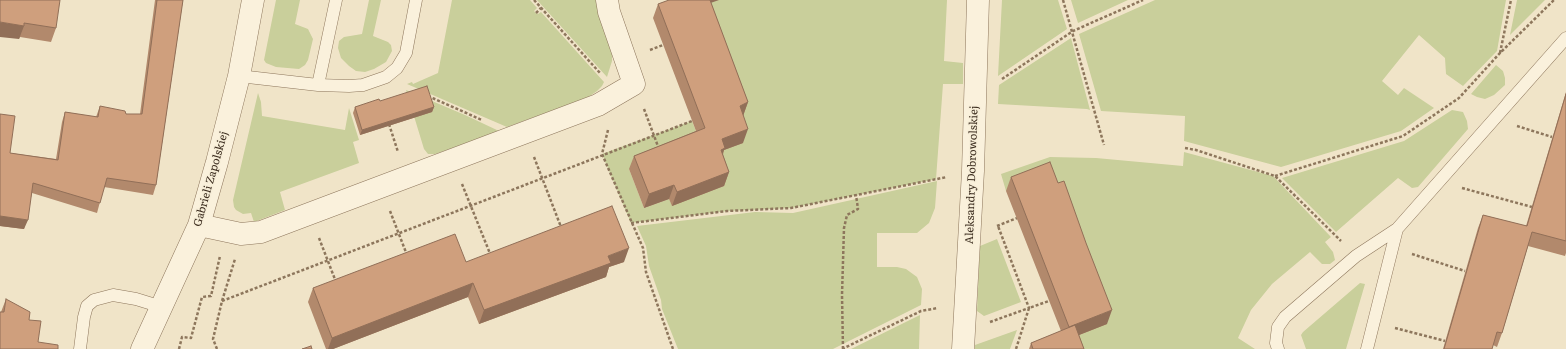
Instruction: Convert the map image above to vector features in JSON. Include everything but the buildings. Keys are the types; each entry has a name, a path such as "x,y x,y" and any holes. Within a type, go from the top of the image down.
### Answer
{"street":[{"name":"Gabrieli Zapolskiej","path":"142,349 199,225 239,76 253,0"},
{"path":"199,225 241,234 253,234 598,105 626,88 607,0"},
{"name":"Aleksandry Dobrowolskiej","path":"964,340 973,171 978,0"}],"lane":[{"path":"318,85 336,0"},
{"path":"239,76 318,85 349,86 363,85 381,79 398,68 406,53 416,0"},
{"path":"1278,349 1277,331 1279,325 1285,318 1356,256 1397,229 1496,119 1566,38"},
{"path":"1367,349 1397,229"},
{"path":"80,349 87,306 94,300 113,295 136,299 162,307"}],"path":[{"path":"534,0 626,88 654,135 660,149"},
{"path":"1063,0 1104,145"},
{"path":"999,82 1073,31 1143,0"},
{"path":"1500,53 1511,0"},
{"path":"1276,176 1403,136 1459,98 1500,53 1554,0"},
{"path":"536,13 541,8"},
{"path":"381,79 521,134 542,177 562,228"},
{"path":"381,79 406,177"},
{"path":"626,88 602,154 643,248 646,272 673,349"},
{"path":"1496,119 1552,137"},
{"path":"222,301 602,154 692,121"},
{"path":"1185,148 1196,150 1276,176 1356,256"},
{"path":"452,160 494,263"},
{"path":"631,222 727,211 791,208 973,171"},
{"path":"1440,182 1532,207"},
{"path":"380,187 408,257"},
{"path":"856,195 858,209 847,214 844,228 842,349 921,310 966,303"},
{"path":"309,214 336,284"},
{"path":"995,220 1029,308 1016,349"},
{"path":"1393,248 1466,271"},
{"path":"179,349 182,337 191,338 202,297 211,296 221,252"},
{"path":"217,349 213,339 235,256"},
{"path":"964,340 1029,308 1049,300"},
{"path":"1374,322 1445,341"}],"green space":[{"path":"276,0 300,0 295,24 308,29 313,39 308,60 305,65 299,69 276,67 266,63 264,60"},
{"path":"369,0 381,0 373,36 388,42 391,45 392,51 386,62 374,69 365,72 356,71 341,58 338,48 339,41 344,37 362,34"},
{"path":"452,0 530,0 537,8 534,11 538,14 541,12 604,82 602,86 587,98 507,127 407,84 412,82 413,84 438,73"},
{"path":"537,0 597,0 598,9 612,50 612,61 607,77"},
{"path":"701,0 947,0 944,61 963,63 963,84 943,84 936,179 791,208 727,211 631,223 602,154 692,121 703,149 629,169 644,208 669,199 672,205 724,186"},
{"path":"1002,0 1058,0 1067,29 998,76"},
{"path":"1071,0 1128,0 1078,23"},
{"path":"1155,0 1506,0 1497,51 1463,86 1446,74 1445,58 1419,35 1382,81 1398,95 1404,88 1434,108 1401,131 1281,167 1184,141 1185,116 1101,111 1079,34"},
{"path":"1517,0 1545,0 1510,35"},
{"path":"1071,38 1090,110 998,104 999,85"},
{"path":"1496,65 1503,71 1505,85 1494,95 1485,99 1471,94"},
{"path":"406,90 499,131 435,154 428,154 424,149"},
{"path":"258,93 261,102 262,116 345,130 349,108 359,140 353,142 359,163 280,192 285,210 254,222 251,213 243,214 236,210 233,200"},
{"path":"1452,110 1463,112 1467,121 1468,129 1418,187 1412,188 1398,178 1336,232 1282,178 1404,141"},
{"path":"1184,152 1273,176 1331,237 1325,242 1333,252 1335,260 1330,264 1322,264 1310,252 1272,284 1251,310 1238,338 1255,349 1074,349 1070,339 1107,323 1045,176 1006,191 1001,174 1050,157 1096,158 1183,166"},
{"path":"937,181 935,208 929,223 917,233 877,233 877,267 897,267 906,269 917,277 922,289 921,305 833,349 678,349 662,309 661,300 649,266 646,246 637,226 755,212 793,213"},
{"path":"997,239 1021,302 984,316 977,311 980,246"},
{"path":"1360,283 1365,284 1346,349 1306,349 1301,335 1303,332"},
{"path":"920,315 919,349 851,349"},
{"path":"1017,330 1010,349 975,349 975,345"}]}
